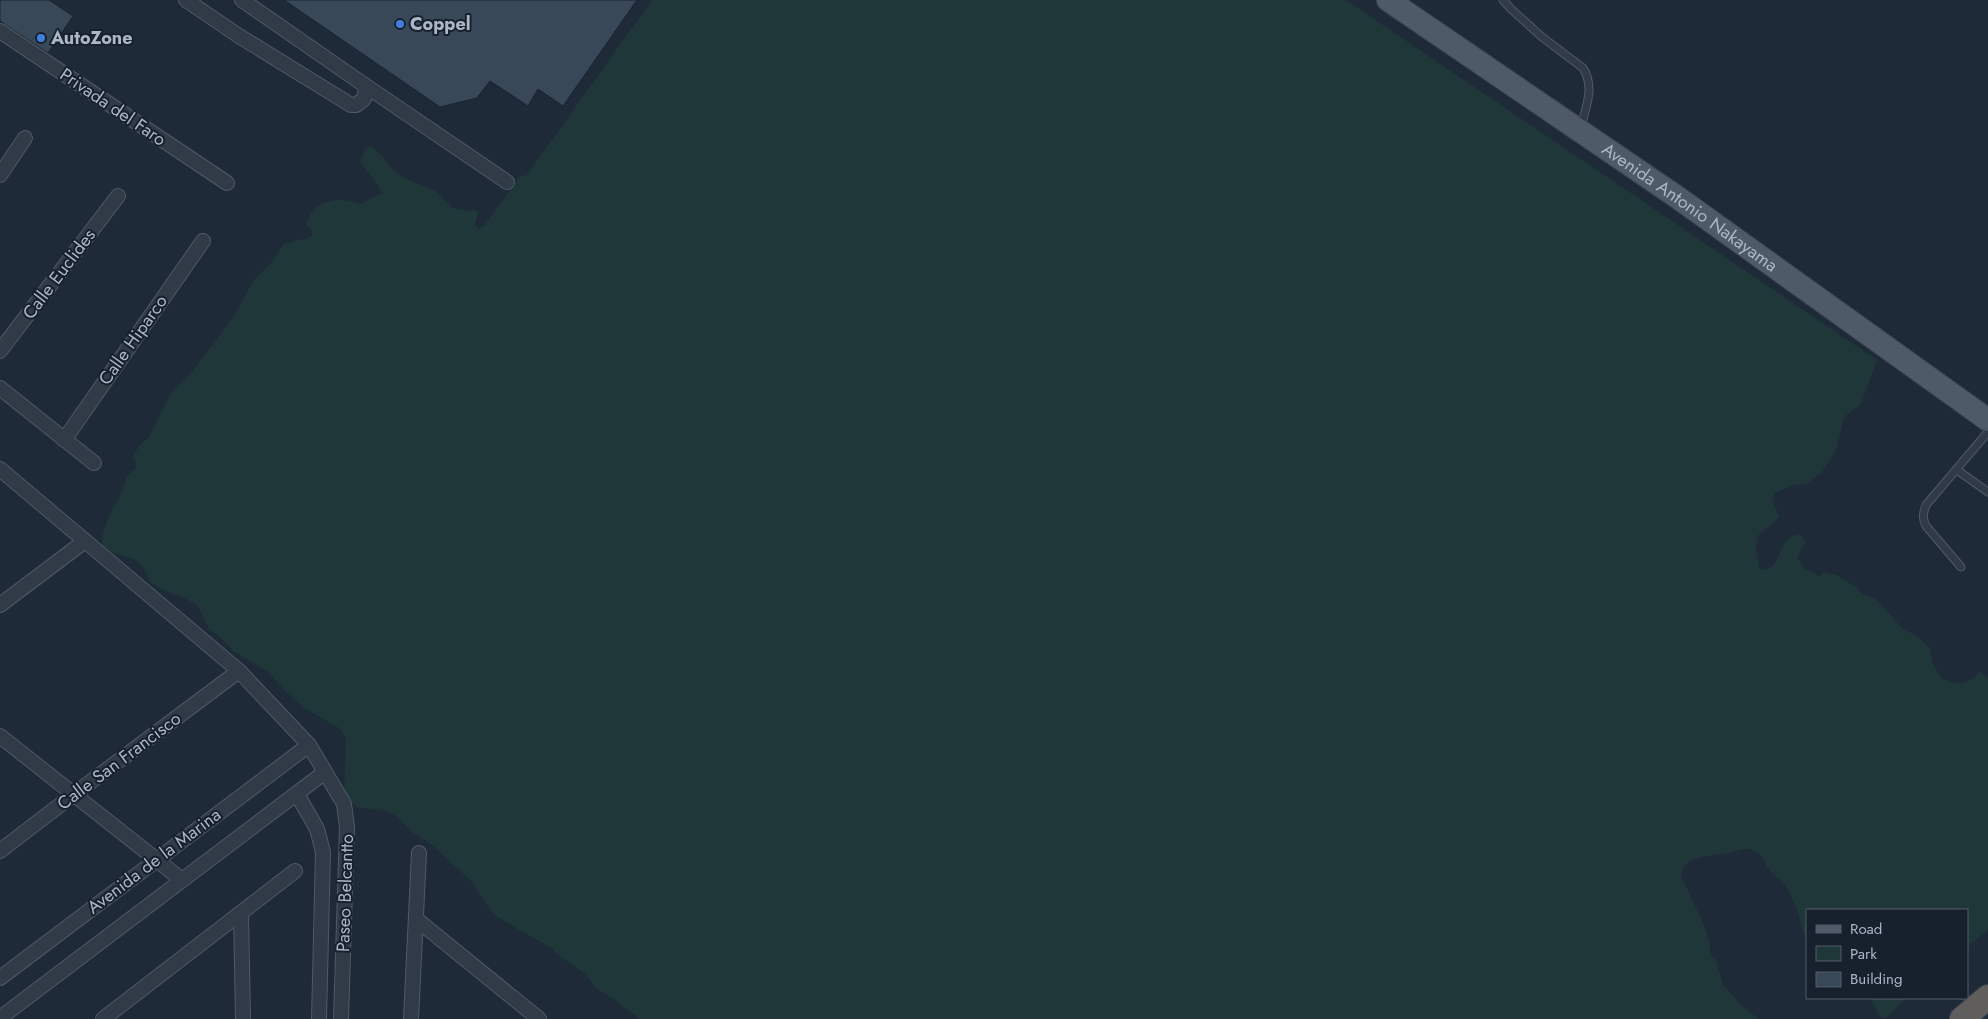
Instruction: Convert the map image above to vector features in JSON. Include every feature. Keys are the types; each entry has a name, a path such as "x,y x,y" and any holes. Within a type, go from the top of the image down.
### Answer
{"highway":[{"path":"1962,1019 1988,997"}],"main road":[{"name":"Avenida Antonio Nakayama","path":"1388,0 1677,197 1988,420"}],"street":[{"path":"186,0 239,36 351,104 356,105 364,99 366,89 364,84"},
{"path":"242,0 507,182"},
{"name":"Privada del Faro","path":"0,31 227,183"},
{"path":"1,170 25,138"},
{"name":"Calle Euclides","path":"0,351 118,196"},
{"name":"Calle Hiparco","path":"64,440 203,241"},
{"path":"0,388 94,463"},
{"name":"Paseo Belcantto","path":"0,469 239,671 309,745 344,804 347,827 341,1019"},
{"path":"0,605 85,541"},
{"name":"Calle San Francisco","path":"0,852 239,671"},
{"path":"0,736 182,880"},
{"name":"Avenida de la Marina","path":"0,978 309,745"},
{"path":"0,1018 325,772"},
{"name":"Paseo Belcantto","path":"297,794 317,828 323,852 319,1019"},
{"path":"323,852 346,850"},
{"path":"411,1019 419,853"},
{"path":"103,1019 295,871"},
{"path":"241,913 244,1019"},
{"path":"416,919 539,1019"}],"lane":[{"path":"1503,0 1523,21 1583,68 1587,75 1590,89 1580,130"},
{"path":"1961,567 1923,520 1926,505 1988,432"},
{"path":"1957,470 1988,492"}],"green space":[{"path":"652,0 1346,0 1877,360 1861,404 1844,417 1836,450 1822,472 1806,484 1793,485 1775,493 1772,499 1779,516 1761,532 1757,540 1758,561 1760,570 1771,567 1777,560 1786,541 1797,534 1802,536 1806,541 1797,558 1804,568 1820,577 1824,572 1836,575 1863,594 1875,598 1904,630 1916,635 1930,648 1932,662 1941,678 1957,683 1971,679 1980,672 1988,678 1988,930 1968,946 1968,909 1806,909 1806,938 1798,911 1787,888 1769,870 1761,856 1750,849 1741,849 1695,859 1685,866 1682,871 1682,878 1704,925 1710,944 1710,951 1712,957 1716,960 1723,985 1743,1007 1759,1019 640,1019 596,988 584,973 557,954 553,949 499,918 489,908 471,881 433,846 411,831 398,817 385,811 358,807 348,800 344,788 346,738 339,728 304,708 268,672 233,651 219,636 209,629 198,606 150,582 145,570 136,560 112,552 102,545 103,532 112,509 119,499 128,475 137,467 133,455 149,437 171,393 189,375 234,316 253,281 271,263 284,244 313,235 311,229 306,225 309,216 321,205 336,200 361,204 382,193 360,162 365,149 371,147 376,150 395,172 436,192 452,207 468,211 473,209 478,212 475,225 479,229 484,226 521,176 527,175"},
{"path":"1871,999 1904,999 1889,1016 1884,1019 1879,1015"}],"building":[{"name":"AutoZone","path":"0,0 49,0 73,16 48,53 0,21"},
{"path":"284,0 637,0 563,106 538,89 528,106 490,81 477,98 440,107"}],"place":[{"name":"Coppel","path":"400,24"},
{"name":"AutoZone","path":"41,38"}]}
